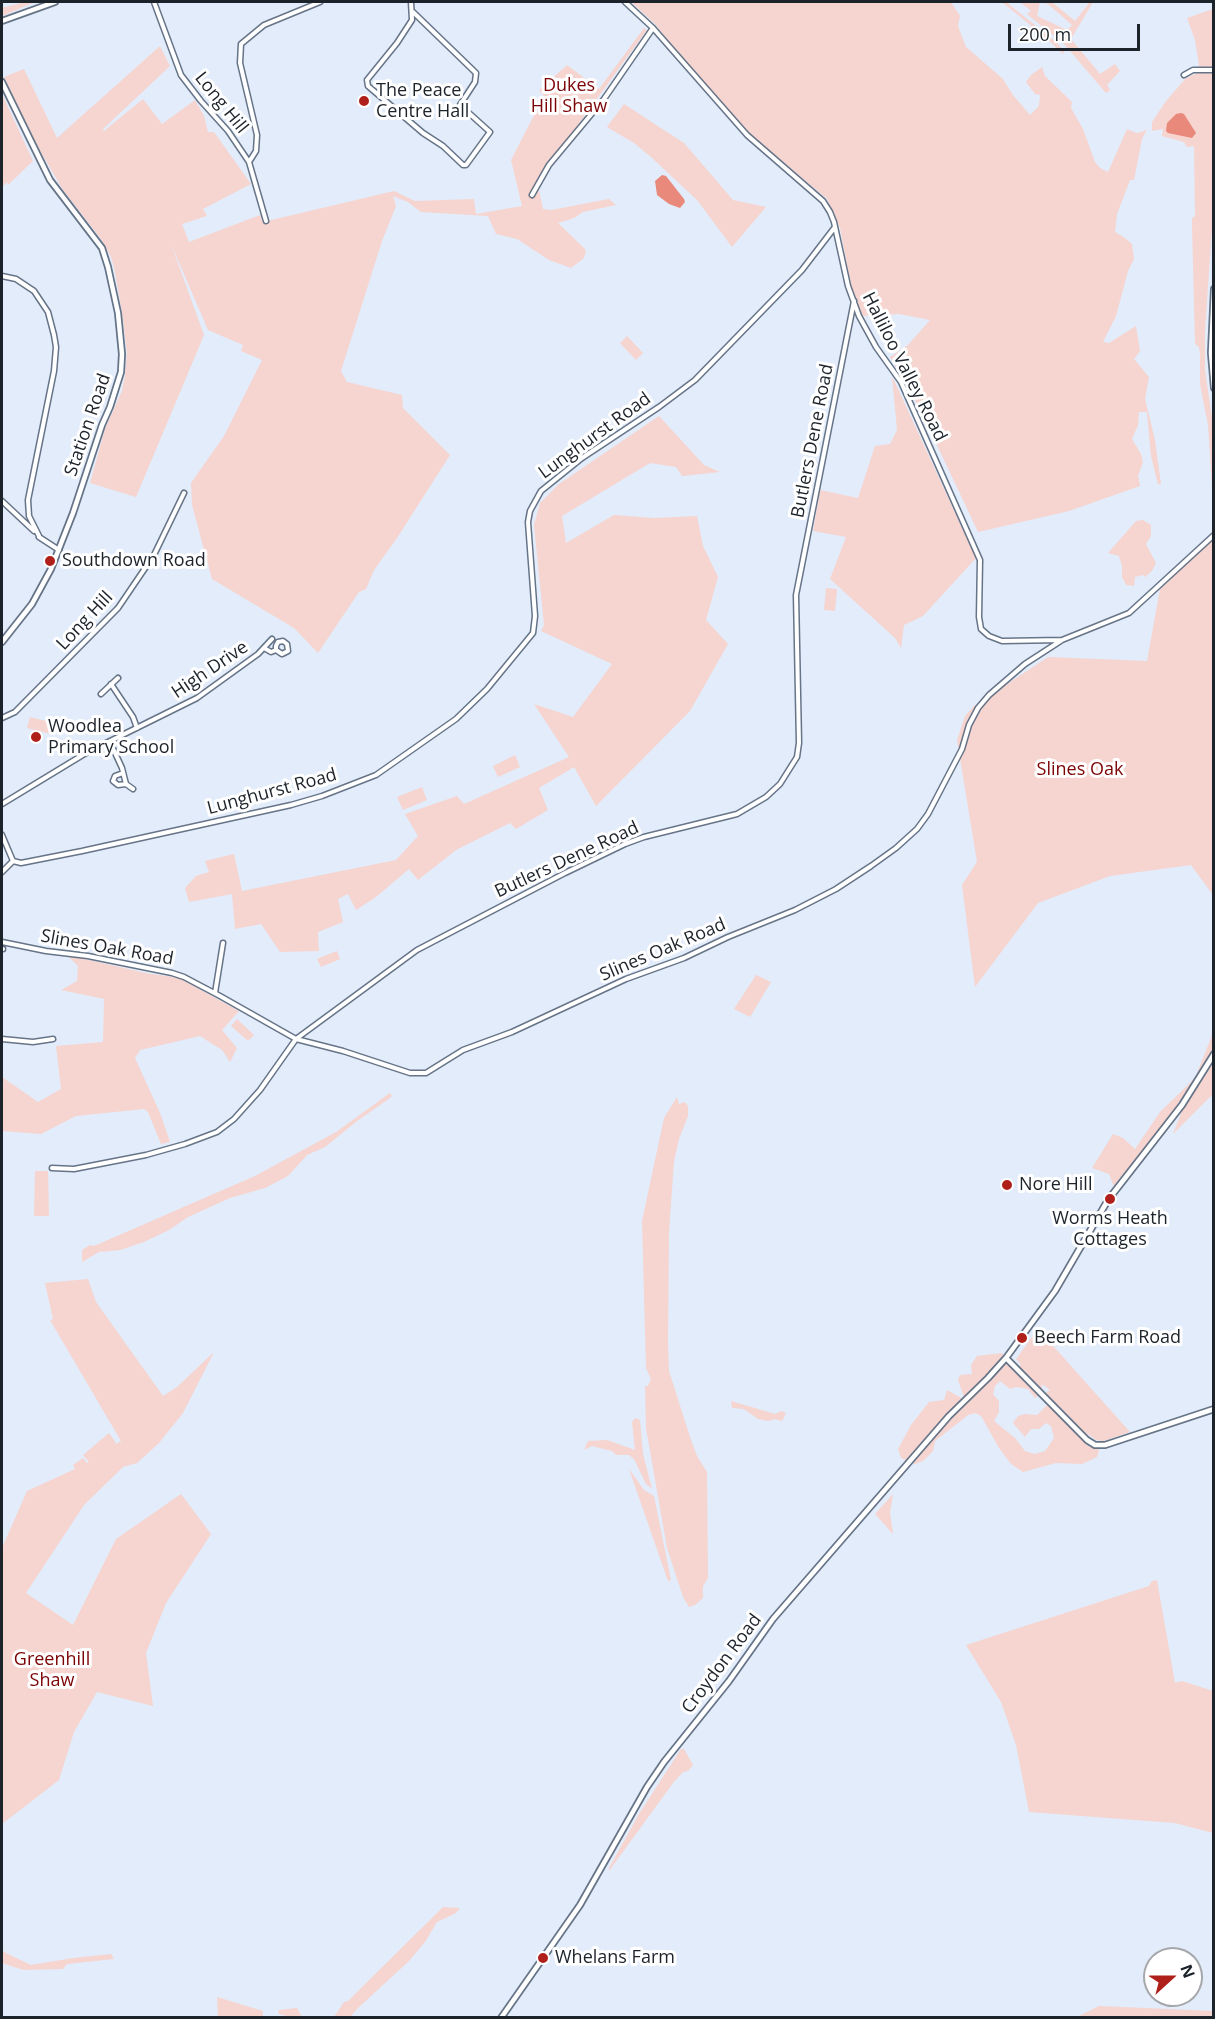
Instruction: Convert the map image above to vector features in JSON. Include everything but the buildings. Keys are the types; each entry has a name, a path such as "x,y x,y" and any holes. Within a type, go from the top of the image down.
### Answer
{"main road":[{"path":"2,21 55,2"},
{"name":"Station Road","path":"2,82 50,180 102,248 118,313 123,354 121,372 111,407 102,425 59,550 44,586 2,642"},
{"path":"1214,289 1211,353 1214,388"},
{"name":"Croydon Road","path":"501,2018 580,1905 647,1787 664,1762 729,1681 773,1619 949,1416 1006,1358 1054,1291 1108,1200 1182,1104 1214,1054"},
{"path":"1006,1358 1087,1440 1095,1445 1106,1445 1214,1409"}],"street":[{"name":"Long Hill","path":"154,2 181,75 228,131 249,162 266,221"},
{"path":"249,162 256,151 257,135 240,63 241,44 264,25 320,2"},
{"path":"411,2 412,20 397,43 367,80 368,86 423,133 443,146 463,165 469,163 490,132 460,105 475,82 476,74 413,12"},
{"name":"Halliloo Valley Road","path":"625,2 653,28 747,135 823,201 830,212 836,227 847,282 859,316 876,347 901,382 980,560 979,617 981,629 989,636 1002,641 1062,639"},
{"path":"532,195 549,165 604,99 653,28"},
{"path":"1184,75 1193,70 1214,70"},
{"name":"Lunghurst Road","path":"13,861 21,863 82,851 291,805 321,796 376,775 456,719 488,689 533,633 535,616 528,522 530,511 541,491 582,459 695,380 798,274 823,246 836,227"},
{"path":"2,276 16,279 34,291 48,312 56,347 54,370 28,500 29,516 39,536"},
{"name":"Butlers Dene Road","path":"52,1168 74,1169 140,1156 185,1144 217,1132 234,1119 262,1088 296,1039 391,967 435,939 625,844 644,837 737,814 766,797 786,776 796,757 799,743 796,596 854,301"},
{"name":"Long Hill","path":"2,718 15,712 117,608 154,555 184,493"},
{"path":"2,501 39,536 59,550"},
{"name":"Slines Oak Road","path":"2,942 172,973 215,993 296,1039 343,1051 410,1073 426,1073 463,1050 512,1032 626,979 684,958 814,900 871,866 917,830 940,793 962,749 969,726 978,708 989,695 1024,664 1062,639 1130,613 1214,535"},
{"name":"High Drive","path":"2,804 86,753 197,698 264,648 272,639"},
{"path":"1050,640 1052,646"},
{"path":"264,648 271,652 276,650"},
{"path":"101,694 118,678"},
{"path":"111,684 133,717 137,728"},
{"path":"110,742 126,784"},
{"path":"123,773 115,776 113,781 118,785 126,784 134,789"},
{"path":"2,835 13,861 2,872"},
{"path":"215,993 223,943"},
{"path":"2,1039 33,1042 53,1039"}],"green space":[{"path":"35,2 2,16 2,8"},
{"path":"631,2 951,2 960,16 958,26 966,47 1003,79 1030,115 1039,106 1040,95 1035,94 1026,82 1042,67 1045,76 1072,102 1071,108 1083,129 1095,162 1100,168 1108,172 1127,129 1136,133 1147,129 1142,139 1134,180 1130,180 1117,214 1115,232 1132,244 1134,259 1128,271 1116,316 1103,342 1109,343 1136,326 1140,351 1134,359 1149,377 1145,399 1155,440 1161,484 1158,484 1151,456 1147,412 1139,412 1138,425 1132,439 1143,462 1138,476 1140,486 1069,511 978,532 919,407 890,357 908,345 930,320 899,314 862,316 851,286 840,228 827,199 749,133 654,23"},
{"path":"1002,2 1006,2 1056,42 1064,51 1063,54 1045,37"},
{"path":"1020,2 1040,2 1052,2 1075,21 1090,2 1093,2 1071,39 1100,74 1115,64 1120,71 1107,85 1110,90 1106,93 1064,44 1027,14 1031,11","holes":["1040,2 1048,4 1072,25 1067,30 1037,16"]},
{"path":"1213,9 1214,197 1205,331 1205,370 1213,425 1213,502 1208,425 1200,384 1199,347 1195,344 1192,225 1192,218 1195,216 1194,146 1187,147 1184,142 1162,136 1163,129 1152,131 1152,122 1186,78 1200,72 1195,40 1187,18"},
{"name":"Dukes Hill Shaw","path":"644,28 647,30 537,181 543,209 551,210 609,199 616,205 583,212 574,218 558,223 586,250 584,258 571,268 549,260 517,239 496,234 488,216 421,212 408,202 393,196 396,206 382,241 341,371 347,382 402,395 403,408 450,455 374,570 366,589 359,592 318,653 294,628 212,579 192,505 191,483 224,436 262,360 241,351 243,345 208,330 171,244 204,335 136,497 90,483 105,429 122,391 125,375 127,353 114,267 101,239 63,190 38,147 4,77 24,69 57,138 160,46 170,66 103,129 104,131 143,99 162,124 195,100 204,116 208,132 214,132 251,184 203,209 207,216 182,224 189,242 260,215 263,222 394,191 415,201 474,199 476,214 522,206 511,160 544,96 539,90 567,65 599,89"},
{"path":"2,94 33,161 8,185 7,182 2,187"},
{"path":"624,104 684,143 733,200 766,207 732,247 697,200 634,143 607,127"},
{"path":"627,336 643,353 636,360 620,343"},
{"path":"892,376 976,558 923,616 904,625 901,648 895,638 830,579 846,537 813,531 820,490 858,498 875,446 890,444 897,430"},
{"path":"659,416 704,465 720,472 682,476 676,467 650,463 562,516 566,543 614,515 654,518 697,516 703,546 718,577 706,620 728,644 690,711 596,806 574,767 539,788 548,810 516,829 510,823 456,850 418,880 409,869 376,897 356,910 348,894 338,899 343,922 318,932 319,951 280,952 261,924 235,929 232,894 189,902 185,888 196,876 209,872 205,861 234,854 242,891 396,860 418,836 405,814 457,796 464,804 569,757 534,704 573,717 612,664 541,631 544,625 534,525 540,503 559,484"},
{"path":"1143,520 1151,525 1151,536 1146,544 1156,563 1145,577 1143,575 1135,577 1134,586 1126,585 1122,577 1119,556 1108,553 1136,521"},
{"name":"Slines Oak","path":"1213,535 1213,895 1191,865 1110,876 1038,903 975,987 962,885 977,862 957,740 965,716 974,706 1048,657 1147,661 1160,589"},
{"path":"826,588 837,589 835,611 824,610"},
{"path":"30,717 54,723 51,734 27,728"},
{"path":"515,755 520,767 498,777 493,766"},
{"path":"422,787 427,800 403,810 397,797"},
{"path":"337,951 340,959 321,967 317,959"},
{"path":"67,955 179,978 239,1011 222,1030 237,1048 230,1062 222,1050 200,1036 140,1050 135,1058 160,1113 170,1142 161,1144 148,1112 144,1109 76,1116 41,1134 2,1131 2,1077 38,1102 61,1089 56,1046 103,1042 104,999 61,990 77,981 78,966"},
{"path":"756,975 771,982 750,1017 734,1009"},
{"path":"237,1019 254,1035 248,1041 231,1026"},
{"path":"1213,1033 1213,1094 1173,1134 1191,1088 1115,1189 1109,1174 1092,1168 1113,1134 1123,1138 1135,1149 1160,1112 1195,1078"},
{"path":"390,1093 392,1096 390,1098 325,1147 307,1155 288,1176 265,1188 230,1198 188,1217 169,1230 144,1242 120,1250 99,1252 82,1262 82,1250 90,1245 94,1246 255,1176 336,1132"},
{"path":"677,1097 679,1104 685,1102 688,1106 688,1116 674,1161 669,1232 669,1371 697,1456 707,1472 708,1578 703,1586 703,1598 689,1607 683,1597 667,1548 646,1428 645,1386 648,1386 651,1379 646,1368 642,1221 664,1118"},
{"path":"35,1171 48,1171 49,1216 34,1216"},
{"name":"Greenhill Shaw","path":"88,1279 96,1302 163,1396 177,1387 214,1352 183,1413 159,1443 137,1463 123,1467 84,1505 26,1593 73,1625 116,1539 181,1494 211,1534 166,1603 146,1653 153,1706 97,1692 74,1732 59,1780 2,1824 2,1548 27,1491 75,1469 73,1465 83,1458 87,1463 89,1462 83,1455 109,1433 116,1443 114,1445 121,1441 50,1320 53,1319 45,1283"},
{"path":"1038,1329 1130,1432 1104,1441 1096,1440 1086,1432 1099,1450 1097,1457 1082,1464 1056,1463 1023,1472 1011,1464 981,1416 975,1413 968,1415 935,1441 933,1451 923,1461 915,1464 901,1458 898,1449 911,1425 929,1402 944,1400 947,1390 965,1400 958,1380 960,1375 972,1374 971,1365 977,1356 1002,1353 1008,1362 1018,1367 1021,1364 1016,1359","holes":["1000,1381 1010,1389 1016,1387 1028,1389 1035,1398 1042,1393 1042,1384 1050,1390 1044,1394 1044,1400 1048,1404 1037,1415 1018,1416 1013,1423 1025,1437 1031,1429 1039,1429 1046,1423 1051,1426 1054,1438 1045,1451 1035,1454 1025,1451 1015,1438 994,1421 999,1412 999,1401 993,1394 995,1386"]},
{"path":"731,1401 775,1414 781,1411 786,1413 782,1421 758,1419 744,1409 732,1408"},
{"path":"635,1418 640,1420 643,1454 652,1489 646,1484 634,1459 629,1455 616,1455 612,1451 592,1446 584,1450 588,1441 607,1440 635,1450 632,1422"},
{"path":"629,1469 644,1490 654,1496 671,1580 668,1581"},
{"path":"893,1494 890,1513 893,1534 875,1514"},
{"path":"1157,1580 1175,1683 1182,1681 1213,1691 1213,1833 1175,1823 1029,1812 1016,1745 1001,1702 966,1645 1149,1586 1152,1581"},
{"path":"681,1749 684,1749 693,1765 673,1783 609,1871 639,1814"},
{"path":"443,1907 460,1908 456,1913 437,1922 425,1942 409,1961 350,2017 334,2017 344,2002 348,2001"},
{"path":"2,1951 31,1965 111,1954 114,1959 67,1964 63,1969 23,1970 2,1963"},
{"path":"217,1997 263,2011 263,2017 218,2017"},
{"path":"1099,2006 1213,2011 1213,2017 1077,2017"},
{"path":"297,2008 302,2017 289,2017 279,2014 278,2010"}],"shaded area":[{"path":"1181,113 1196,133 1192,138 1166,131 1167,123 1176,114"},
{"path":"662,175 666,176 684,199 685,202 680,208 669,204 657,195 655,181"}],"place":[{"name":"The Peace Centre Hall","path":"364,101"},
{"name":"Southdown Road","path":"50,561"},
{"name":"Woodlea Primary School","path":"36,737"},
{"name":"Nore Hill","path":"1007,1185"},
{"name":"Worms Heath Cottages","path":"1110,1199"},
{"name":"Beech Farm Road","path":"1022,1338"},
{"name":"Whelans Farm","path":"543,1958"}]}
